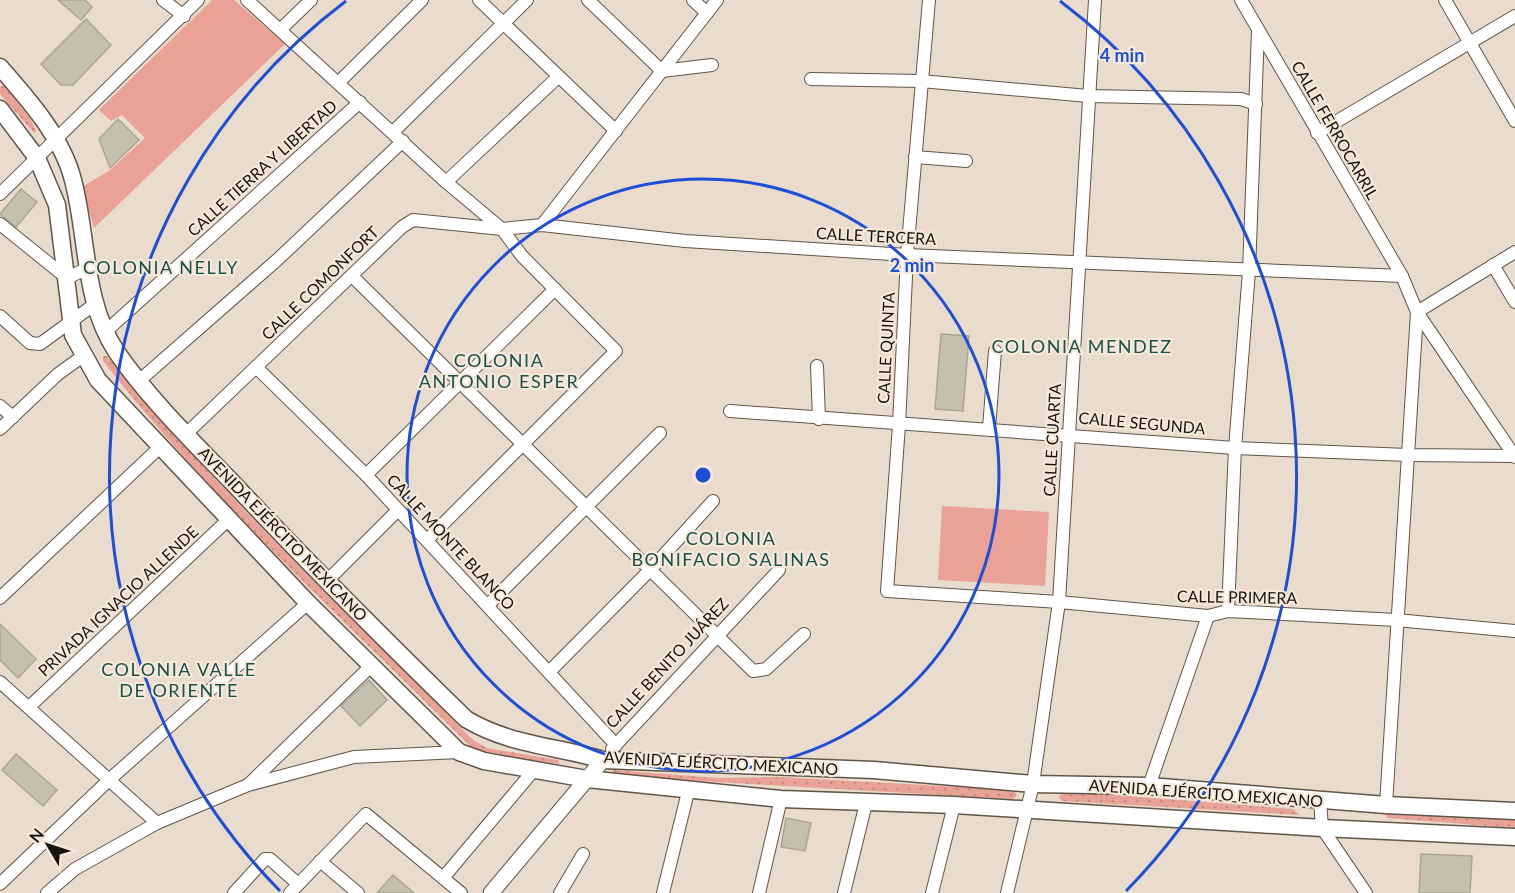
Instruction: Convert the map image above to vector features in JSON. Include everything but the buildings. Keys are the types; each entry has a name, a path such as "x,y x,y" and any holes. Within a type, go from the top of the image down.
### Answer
{"main road":[{"name":"AVENIDA EJÉRCITO MEXICANO","path":"0,67 56,138 73,179 95,304 105,332 117,352 186,434 328,580 466,719 488,732 509,740 565,749 603,760 874,770 1033,784 1149,786 1386,805 1515,811"},
{"name":"AVENIDA EJÉRCITO MEXICANO","path":"0,109 37,158 57,205 73,335 83,356 119,405 308,603 459,752 484,761 587,778 688,792 781,800 954,805 1322,828 1515,837"}],"street":[{"path":"163,0 184,16"},
{"path":"0,194 198,0"},
{"path":"247,0 446,182 502,229 522,256 616,351 427,540"},
{"path":"281,29 311,0"},
{"path":"339,82 422,0"},
{"path":"479,0 616,131"},
{"path":"393,132 527,0"},
{"path":"588,0 662,71"},
{"path":"693,0 707,13"},
{"path":"542,225 717,0"},
{"name":"CALLE QUINTA","path":"888,591 907,255 929,0"},
{"name":"CALLE CUARTA","path":"1007,893 1033,784 1059,602 1095,0"},
{"name":"CALLE FERROCARRIL","path":"1241,0 1402,276 1418,312"},
{"path":"1445,0 1515,121"},
{"path":"1317,133 1515,16"},
{"path":"1228,611 1235,448 1249,271 1258,30"},
{"path":"662,71 712,65"},
{"path":"446,182 558,77"},
{"path":"811,79 921,81 1088,96 1240,99 1256,104"},
{"name":"CALLE TIERRA Y LIBERTAD","path":"105,332 360,102"},
{"path":"140,380 277,260 403,141"},
{"path":"915,157 966,161"},
{"name":"CALLE COMONFORT","path":"186,434 402,226 413,220 502,229"},
{"path":"0,224 67,279 88,268"},
{"name":"CALLE TERCERA","path":"502,229 542,225 685,241 907,255 1402,276"},
{"path":"1418,312 1515,252"},
{"path":"1493,265 1515,302"},
{"path":"352,276 753,671 760,671 775,663 804,634"},
{"path":"366,475 555,289"},
{"path":"0,316 30,343 40,344 95,304"},
{"path":"1386,805 1396,620 1418,312"},
{"path":"1418,312 1515,456"},
{"path":"989,428 996,351"},
{"path":"0,429 58,374 83,356"},
{"path":"817,366 819,419"},
{"name":"CALLE MONTE BLANCO","path":"256,367 366,475 397,511 550,671 616,745"},
{"path":"0,406 13,417"},
{"name":"CALLE SEGUNDA","path":"730,411 899,425 989,428 1235,448 1408,455 1515,456"},
{"path":"488,605 660,433"},
{"path":"2,593 160,447"},
{"path":"550,671 651,569 713,501"},
{"path":"328,580 397,511"},
{"name":"PRIVADA IGNACIO ALLENDE","path":"30,707 229,519"},
{"name":"CALLE BENITO JUÁREZ","path":"491,893 616,745 779,570"},
{"name":"CALLE PRIMERA","path":"888,591 1059,602 1208,616 1228,611 1396,620 1515,631"},
{"path":"0,884 109,780 308,603"},
{"path":"1149,786 1208,616"},
{"path":"248,785 371,666"},
{"path":"0,682 157,823"},
{"path":"47,893 75,869 157,823 248,785 354,757 459,752"},
{"path":"442,878 534,770"},
{"path":"663,893 688,792"},
{"path":"759,893 781,800"},
{"path":"1320,800 1322,828 1366,893"},
{"path":"844,893 866,803"},
{"path":"932,893 954,805"},
{"path":"234,893 265,859 270,859 294,888 366,814 461,893"},
{"path":"560,893 583,854"},
{"path":"320,861 358,893"}],"shaded area":[{"path":"212,0 234,0 285,44 94,228 82,187 110,170 145,138 122,115 111,121 99,110"},
{"path":"4,85 31,120 36,131 34,133 0,94 0,87"},
{"path":"103,356 107,356 239,505 473,740 487,748 558,760 560,764 485,754 470,746 234,511 145,412 103,361"},
{"path":"942,506 1049,512 1045,586 938,580"},
{"path":"613,770 718,778 780,777 1014,790 1017,796 1012,799 612,776"},
{"path":"1064,791 1293,809 1300,815 1062,801 1059,797"},
{"path":"1391,812 1515,820 1515,828 1387,818 1386,814"}],"district":[{"name":"COLONIA NELLY","path":"161,268"},
{"name":"COLONIA MENDEZ","path":"1082,347"},
{"name":"COLONIA ANTONIO ESPER","path":"499,371"},
{"name":"COLONIA BONIFACIO SALINAS","path":"731,549"},
{"name":"COLONIA VALLE DE ORIENTE","path":"179,680"}]}
